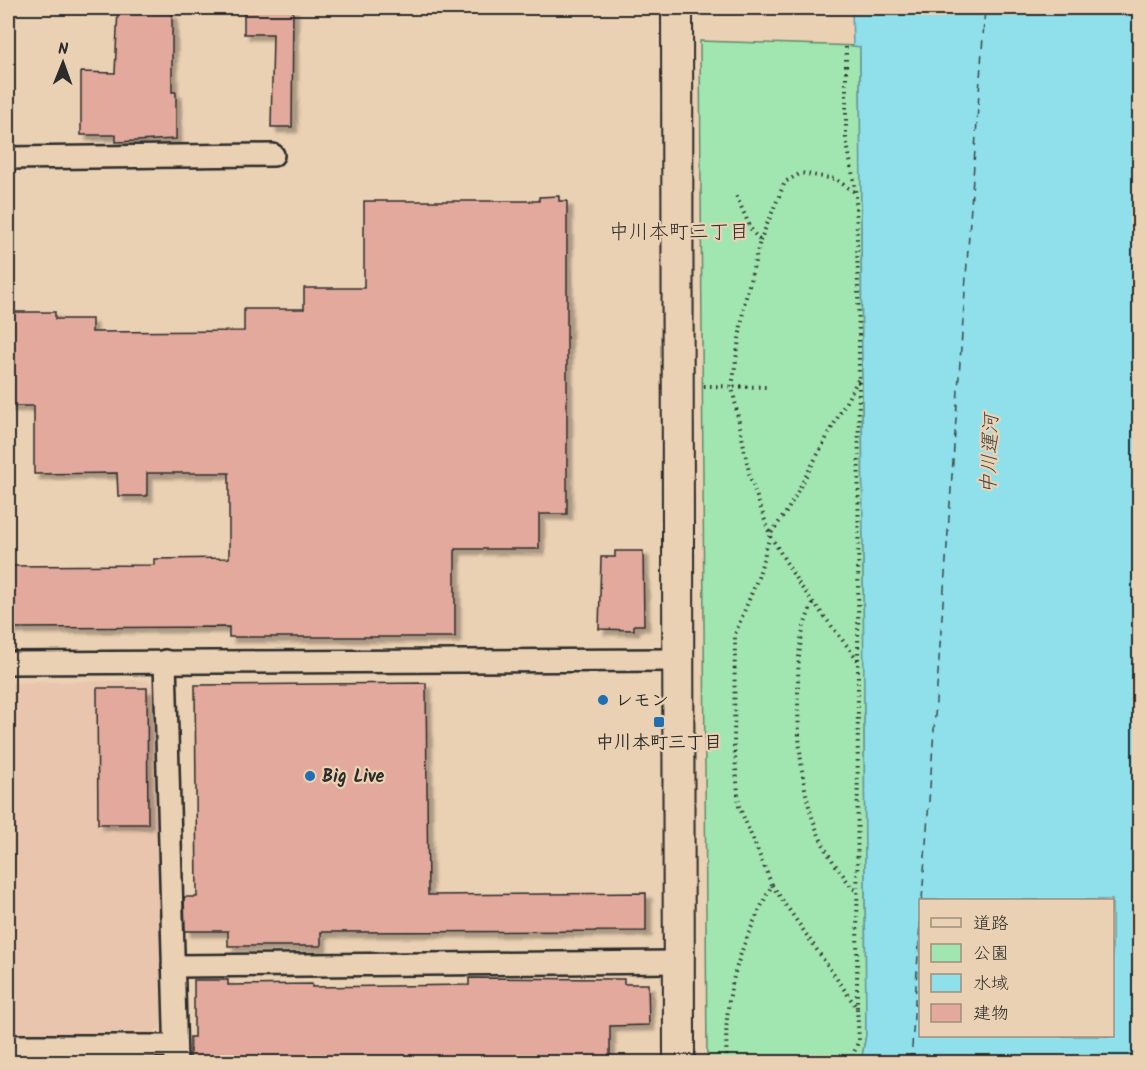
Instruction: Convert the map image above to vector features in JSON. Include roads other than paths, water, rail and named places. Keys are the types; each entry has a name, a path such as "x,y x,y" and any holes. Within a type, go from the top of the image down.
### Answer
{"street":[{"path":"677,8 680,386 679,1062"},
{"path":"8,158 273,155"},
{"path":"8,663 679,660"},
{"path":"8,1046 175,1054 165,661"},
{"path":"173,966 679,962"}],"water":[{"name":"中川運河","path":"852,8 1139,8 1139,1062 861,1062 866,1035 860,47 853,46"}],"place":[{"name":"レモン","path":"603,700"},
{"name":"中川本町三丁目","path":"659,722"},
{"name":"Big Live","path":"310,776"}],"district":[{"name":"中川本町三丁目","path":"679,231"}]}
